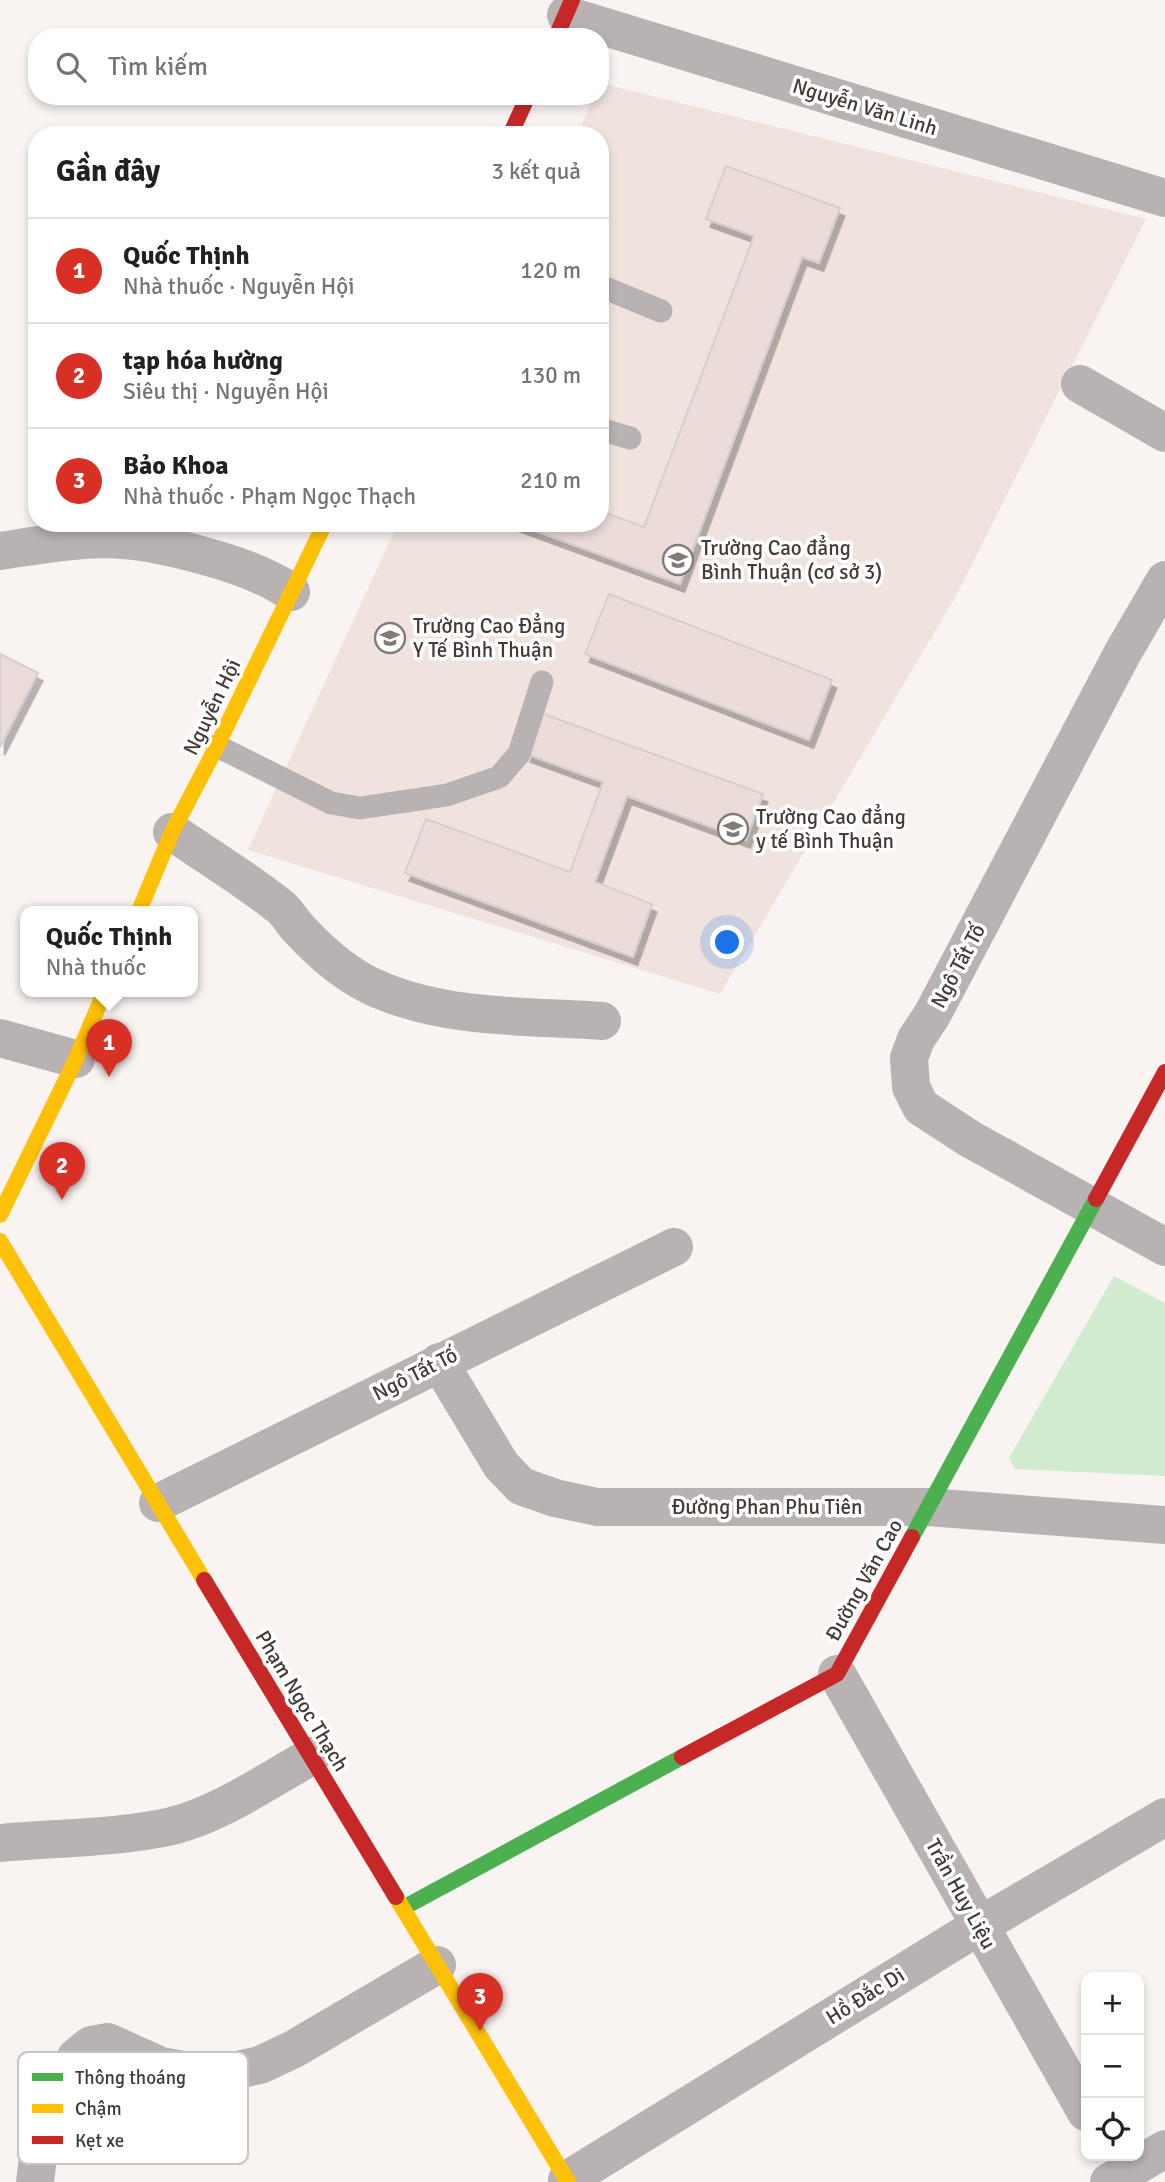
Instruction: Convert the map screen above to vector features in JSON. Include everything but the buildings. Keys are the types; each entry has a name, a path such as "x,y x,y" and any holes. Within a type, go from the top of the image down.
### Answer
{"street":[{"name":"Nguyễn Văn Linh","path":"565,17 601,28"},
{"name":"Nguyễn Văn Linh","path":"609,30 1165,198"},
{"path":"514,126 524,105"},
{"path":"1080,384 1165,433"},
{"name":"Nguyễn Hội","path":"141,906 173,832 320,532"},
{"path":"0,551 38,534 122,540 171,547 234,564 291,592"},
{"name":"Ngô Tất Tố","path":"1165,580 1116,666 932,1015 916,1039 909,1058 911,1087 922,1107 970,1139 1165,1247"},
{"path":"173,832 281,907 299,929 328,956 351,974 379,990 412,1001 473,1013 602,1021"},
{"path":"0,1215 76,1059 102,997"},
{"path":"0,1038 76,1059"},
{"name":"Đường Văn Cao","path":"403,1908 837,1674 1165,1073"},
{"name":"Phạm Ngọc Thạch","path":"0,1241 568,2181"},
{"name":"Ngô Tất Tố","path":"158,1503 674,1247"},
{"name":"Đường Phan Phu Tiên","path":"439,1362 501,1465 521,1486 555,1498 597,1507 928,1507 1165,1525"},
{"name":"Trần Huy Liệu","path":"837,1674 1081,2103"},
{"path":"0,1843 137,1832 173,1825 212,1812 312,1756"},
{"name":"Hồ Đắc Di","path":"568,2181 979,1926 1165,1817"},
{"path":"248,2068 294,2049 437,1965"},
{"path":"82,2052 91,2045 108,2042 130,2052"},
{"path":"1117,2173 1165,2149"},
{"path":"35,2182 37,2164"}],"lane":[{"path":"609,290 661,311"},
{"path":"609,432 630,438"},
{"path":"217,746 331,803 360,808 447,795 499,777 519,754 542,682"}],"shaded area":[{"name":"Trường Cao đẳng Bình Thuận (cơ sở 3)","path":"609,85 1146,219 956,596 720,994 248,850 394,532 609,532 609,126 581,126 590,105 609,105"}],"green space":[{"path":"1114,1276 1165,1303 1165,1476 1015,1469 1009,1458"}],"traffic: fast":[{"path":"912,1537 1096,1199"},
{"path":"403,1908 682,1757"}],"traffic: slow":[{"path":"141,906 172,832 217,746 321,532"},
{"path":"0,1215 76,1059 102,997"},
{"path":"0,1241 204,1580"},
{"path":"396,1897 568,2182"}],"traffic: jam":[{"path":"560,28 572,0"},
{"path":"514,126 524,105"},
{"path":"1096,1199 1165,1072"},
{"path":"682,1757 837,1674 912,1537"},
{"path":"204,1580 396,1897"}],"place":[{"name":"Trường Cao đẳng Bình Thuận (cơ sở 3)","path":"678,560"},
{"name":"Trường Cao Đẳng Y Tế Bình Thuận","path":"390,638"},
{"name":"Trường Cao đẳng y tế Bình Thuận","path":"733,829"},
{"name":"Quốc Thịnh","path":"109,1077"},
{"name":"tạp hóa hường","path":"62,1200"},
{"name":"Bảo Khoa","path":"480,2031"}]}
